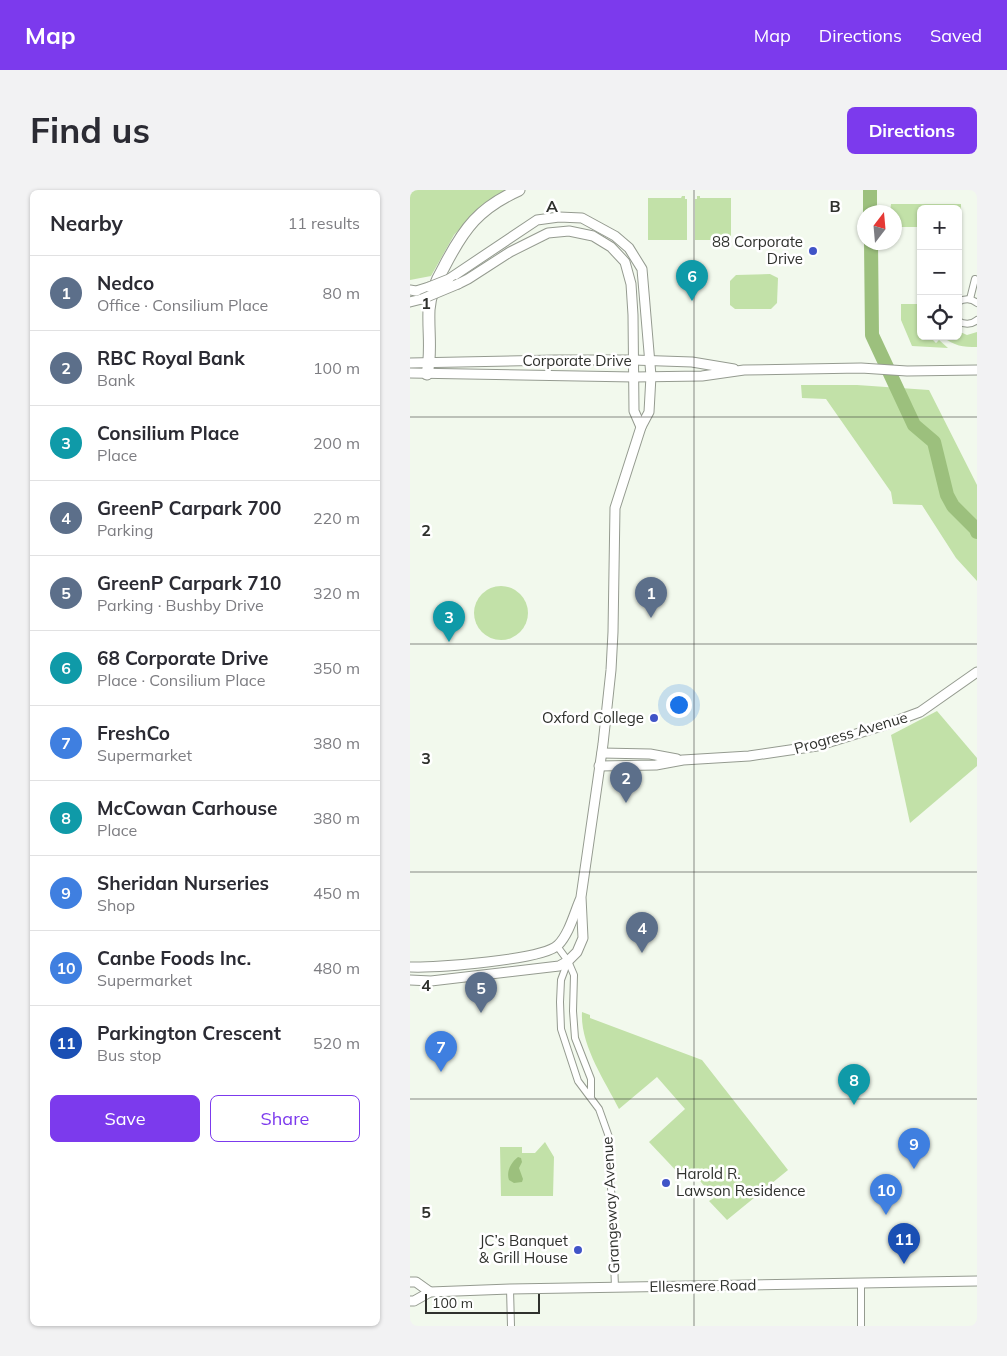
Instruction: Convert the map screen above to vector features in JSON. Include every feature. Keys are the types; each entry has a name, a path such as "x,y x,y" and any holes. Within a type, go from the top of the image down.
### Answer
{"highway":[{"path":"428,369 429,308 438,278 453,247 467,227 484,210 505,196 519,190"}],"street":[{"name":"Grangeway Avenue","path":"410,290 416,291 449,279 537,220 560,217 582,218 615,236 629,248 642,269 650,376 649,412 641,427 615,508 612,642 602,753 581,898 583,938 577,952 568,961 561,980 561,1029 578,1081 599,1109 609,1138 615,1287"},
{"path":"410,302 458,284 510,252 548,233 569,231 593,236 611,247 625,262 631,284 634,411 641,427"},
{"path":"970,299 975,279 977,280"},
{"path":"962,300 970,299 977,303"},
{"path":"962,322 970,324 977,320"},
{"name":"Corporate Drive","path":"410,373 428,369 531,360 692,362 744,370"},
{"path":"531,360 531,376"},
{"name":"Corporate Drive","path":"410,363 428,369 531,376 702,376 744,370 865,368 907,371 977,370"},
{"name":"Progress Avenue","path":"599,766 656,765 682,760 749,756 817,746 920,712 977,672"},
{"name":"Progress Avenue","path":"602,753 650,754 682,760"},
{"name":"Grangeway Avenue","path":"581,898 563,938 557,946 568,961 574,975 573,1011 575,1038 591,1080 591,1096"},
{"path":"410,967 428,968 514,958 549,951 557,946"},
{"path":"514,958 515,971"},
{"path":"410,980 431,981 559,966 568,961"},
{"path":"445,966 447,979"},
{"name":"Ellesmere Road","path":"410,1301 414,1301 430,1292 510,1288 977,1281"},
{"name":"Ellesmere Road","path":"410,1282 416,1282 430,1292"},
{"path":"861,1284 861,1326"},
{"path":"510,1288 511,1326"}],"shaded area":[{"path":"410,190 509,190 481,206 454,235 431,276 410,280"},
{"path":"685,196 685,199 687,199 687,240 648,240 648,198 681,198"},
{"path":"697,196 700,196 700,198 731,198 731,240 695,240 695,199 697,199"},
{"path":"961,204 917,205 917,227 902,227 902,205 891,205"},
{"path":"770,274 778,278 777,303 771,309 735,309 730,305 730,281 736,275"},
{"path":"901,304 917,304 917,340 933,340 936,343 939,340 948,348 912,346 901,320"},
{"path":"977,332 977,347 967,347 948,340 962,340 962,333 967,335"},
{"path":"801,385 857,385 929,390 977,485 977,581 956,558 922,505 893,504 891,492 826,399 802,398"},
{"path":"501,586 511,588 520,594 526,603 528,613 526,623 520,632 511,638 501,640 491,638 482,632 476,623 474,613 476,603 482,594 491,588"},
{"path":"937,711 977,758 977,766 910,823 891,735"},
{"path":"582,1012 590,1015 590,1018 702,1060 788,1170 727,1220 709,1201 714,1198 692,1171 683,1178 649,1142 685,1109 657,1077 619,1109 589,1050 582,1024"},
{"path":"545,1142 554,1157 553,1196 501,1196 500,1147 522,1147 522,1153 535,1153"},
{"path":"518,1157 521,1158 522,1162 519,1168 523,1179 522,1182 514,1183 509,1180 508,1174 511,1164"}],"waterway":[{"path":"870,190 870,205"},
{"path":"871,250 872,335 914,425 934,442 947,495 953,506 977,532"}],"place":[{"name":"88 Corporate Drive","path":"813,251"},
{"name":"68 Corporate Drive","path":"692,301"},
{"name":"Nedco","path":"651,618"},
{"name":"Consilium Place","path":"449,642"},
{"name":"Oxford College","path":"654,718"},
{"name":"RBC Royal Bank","path":"626,803"},
{"name":"GreenP Carpark 700","path":"642,953"},
{"name":"GreenP Carpark 710","path":"481,1013"},
{"name":"FreshCo","path":"441,1072"},
{"name":"McCowan Carhouse","path":"854,1105"},
{"name":"Sheridan Nurseries","path":"914,1169"},
{"name":"Harold R. Lawson Residence","path":"666,1183"},
{"name":"Canbe Foods Inc.","path":"886,1215"},
{"name":"JC’s Banquet & Grill House","path":"578,1250"},
{"name":"Parkington Crescent","path":"904,1264"}]}
